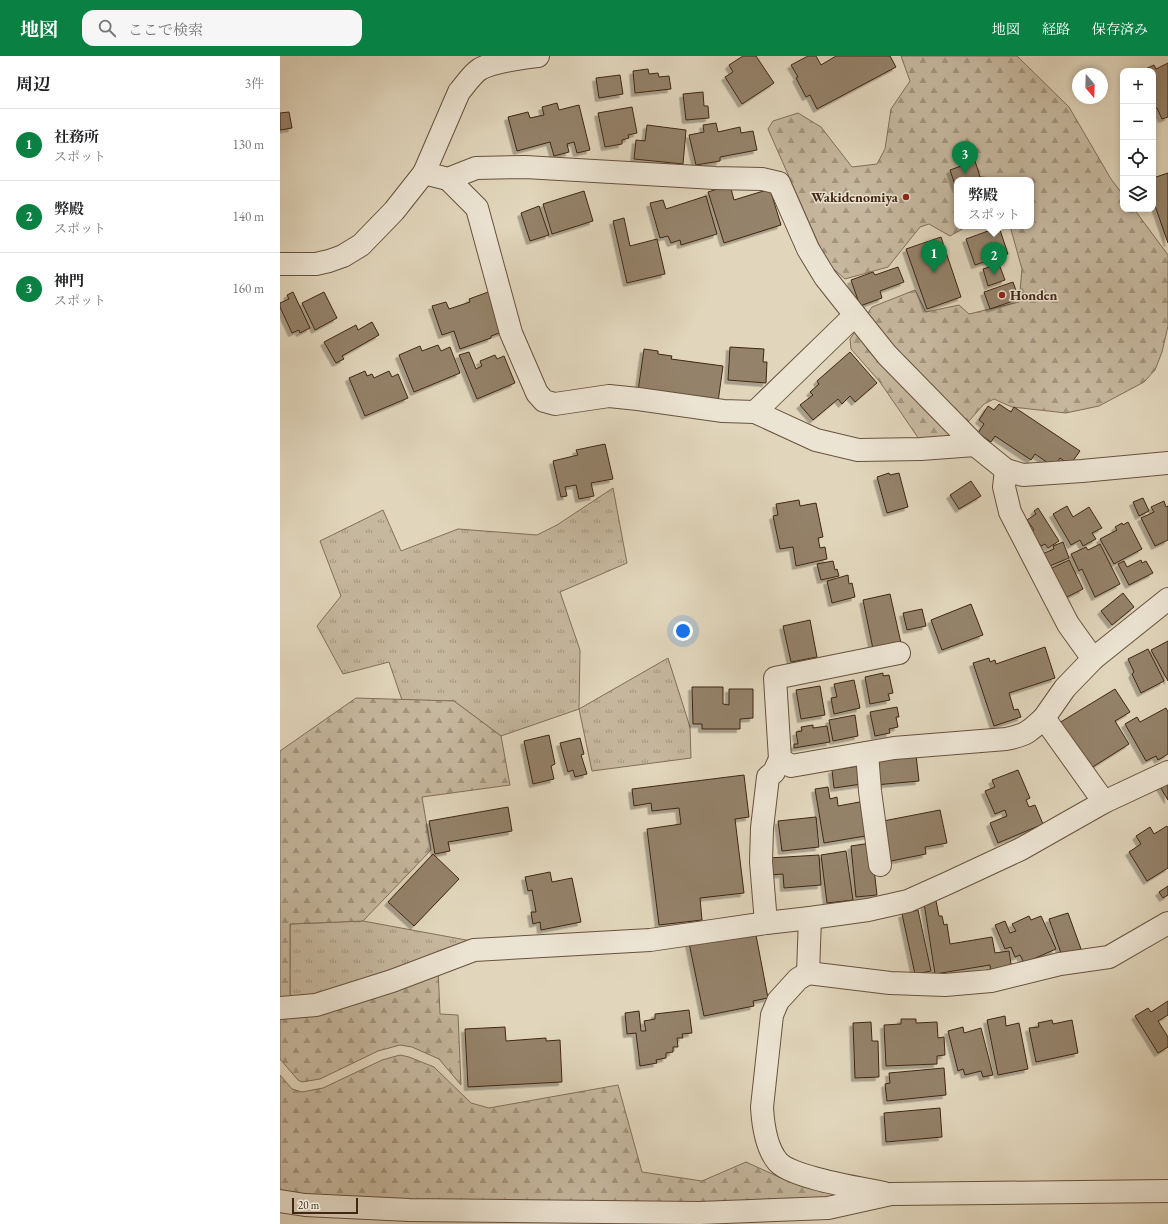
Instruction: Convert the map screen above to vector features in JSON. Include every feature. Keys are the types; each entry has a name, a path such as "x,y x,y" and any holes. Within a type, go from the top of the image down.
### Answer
{"street":[{"path":"280,264 316,264 329,261 352,251 361,245 394,211 424,173 459,92 468,81 480,69 502,62 538,56"},
{"path":"448,179 476,168 525,167 715,178 762,179 779,183 808,249 825,277 855,315 887,355 975,445 1006,470 1023,475 1168,463"},
{"path":"424,173 448,179 477,208 511,333 537,393 544,401 555,404 609,396 723,411 755,412 816,440 858,450 921,449 975,445"},
{"path":"755,412 855,315"},
{"path":"1006,470 1004,487 1010,512 1068,624 1093,659"},
{"path":"780,759 791,766 894,748 1006,739 1021,736 1029,732 1044,718 1065,688 1093,659 1168,599"},
{"path":"766,923 761,862 762,828 768,777 774,772 780,759 775,678 899,653"},
{"path":"1044,718 1104,802"},
{"path":"867,753 870,791 880,865"},
{"path":"280,1008 316,1005 392,981 474,950 650,940 868,910 908,901 1021,849 1104,802 1168,772"},
{"path":"808,973 810,918"},
{"path":"891,1194 801,1175 779,1163 768,1143 762,1119 762,1107 772,1015 778,1001 798,979 808,973 890,983 945,985 991,981 1060,964 1109,957 1168,923"},
{"path":"280,1201 305,1205 409,1210 699,1213 828,1208 891,1194 1168,1191"}],"green space":[{"path":"901,56 1017,56 1069,107 1111,179 1120,191 1120,212 1136,212 1168,255 1168,326 1162,352 1155,370 1144,382 1099,406 1066,413 1012,407 994,399 984,404 953,439 923,445 880,382 851,349 850,339 872,307 915,290 926,312 959,305 969,314 1019,302 1022,269 1011,229 1034,229 1034,177 954,177 954,229 963,229 950,236 929,224 920,227 888,267 845,279 827,263 768,129 773,121 798,113 821,127 852,167 877,164 885,149 891,109 910,81"},
{"path":"613,488 627,563 560,592 580,650 579,709 501,736 454,701 402,700 389,662 343,674 317,626 341,596 320,541 383,510 401,551 458,529 537,535 557,525"},
{"path":"668,658 690,727 691,758 592,771 579,709"},
{"path":"356,698 454,701 501,736 510,785 422,797 431,850 363,921 290,924 290,1000 280,1001 280,751"},
{"path":"363,921 477,942 315,999 290,1000 290,924"},
{"path":"438,967 440,1014 458,1015 461,1085 439,1059 412,1047 400,1045 378,1051 320,1079 302,1082 298,1080 280,1059 280,1013"},
{"path":"400,1055 434,1067 471,1103 489,1108 618,1085 642,1172 702,1181 746,1162 781,1178 856,1190 827,1198 699,1203 409,1200 306,1195 280,1191 280,1075 292,1089 302,1092 323,1088 382,1060"}],"building":[{"path":"743,56 756,56 774,83 742,104 725,77 733,72 729,65"},
{"path":"808,56 816,56 821,65 836,56 890,56 896,67 817,109 810,95 806,97 796,78 798,77 791,65"},
{"path":"1168,63 1168,117 1162,119 1156,108 1156,69"},
{"path":"1154,65 1156,68 1148,68"},
{"path":"648,69 649,74 658,73 659,77 669,76 671,89 635,93 633,71"},
{"path":"620,75 623,94 599,98 596,78"},
{"path":"703,92 704,106 708,106 709,118 686,120 683,94"},
{"path":"557,103 559,110 579,105 590,150 577,153 574,142 567,144 569,152 554,156 550,142 517,151 508,117 528,112 530,118 544,115 542,107"},
{"path":"632,107 637,133 628,135 629,138 622,140 622,144 605,147 598,113"},
{"path":"289,112 292,128 280,130 280,113"},
{"path":"716,123 718,132 740,127 741,133 753,131 757,150 720,157 720,161 696,165 689,135 704,132 703,125"},
{"path":"647,125 686,130 683,164 634,159 636,140 645,141"},
{"path":"975,161 980,177 954,177 954,182 950,170"},
{"path":"1168,173 1168,243 1156,209 1156,177"},
{"path":"730,185 734,200 770,189 781,225 724,243 708,192"},
{"path":"584,191 593,221 552,234 543,204"},
{"path":"706,196 717,234 681,245 680,240 671,243 668,236 660,238 650,203 663,200 666,209"},
{"path":"539,206 549,235 530,241 521,213"},
{"path":"624,218 630,246 657,239 665,274 627,283 613,221"},
{"path":"994,229 1000,229 1008,254 975,265 966,239"},
{"path":"941,237 961,297 927,309 906,249"},
{"path":"999,264 1005,280 988,286 983,269"},
{"path":"898,267 904,282 880,291 882,298 860,306 851,280 873,272 875,275"},
{"name":"Honden","path":"1013,282 1019,299 990,309 984,292"},
{"path":"491,291 505,331 491,336 491,338 460,349 454,331 442,335 432,306 446,302 449,309 470,302 469,299"},
{"path":"293,292 310,328 300,333 299,330 292,333 280,307 280,303 289,299 287,295"},
{"path":"324,292 337,318 315,330 302,303"},
{"path":"372,322 379,335 342,356 344,359 336,363 324,342 356,325 358,330"},
{"path":"438,345 441,351 450,347 460,373 414,392 399,355 420,346 422,351"},
{"path":"730,347 764,349 763,362 767,362 766,383 728,380"},
{"path":"644,349 658,351 658,354 672,356 671,359 723,366 718,402 638,391"},
{"path":"469,352 476,369 482,366 480,361 495,355 497,359 504,356 515,383 477,399 459,355"},
{"path":"850,352 877,383 855,402 850,396 842,404 838,399 813,420 800,405 813,395 810,392 819,384 817,381"},
{"path":"365,371 367,376 372,374 374,378 389,371 392,377 398,374 408,398 365,416 349,378"},
{"path":"999,404 1011,412 1014,407 1080,451 1070,465 1060,458 1054,467 1035,454 1031,460 995,436 991,442 978,433 984,424 979,420 988,406 994,410"},
{"path":"605,444 613,479 591,483 594,496 579,499 576,485 565,487 567,496 561,497 553,461 578,455 576,450"},
{"path":"889,473 890,475 899,473 908,507 887,513 877,477"},
{"path":"971,481 981,496 959,509 950,495"},
{"path":"1143,498 1149,511 1139,516 1133,502"},
{"path":"799,500 800,506 816,503 823,537 818,538 820,548 825,547 827,559 796,566 793,547 780,549 773,516 778,515 776,504"},
{"path":"1164,501 1166,507 1168,506 1168,540 1155,546 1141,518 1154,512 1151,507"},
{"path":"1067,506 1073,517 1089,507 1102,528 1092,533 1096,539 1083,546 1080,540 1071,545 1053,514"},
{"path":"1038,508 1059,541 1048,548 1045,544 1041,546 1031,531 1034,530 1027,520 1036,514 1034,511"},
{"path":"1128,522 1142,549 1114,564 1100,539 1117,530 1115,527 1122,523 1123,525"},
{"path":"1063,542 1069,558 1047,567 1042,554 1054,549 1053,546"},
{"path":"1100,544 1120,584 1095,597 1082,569 1079,571 1071,554 1086,547 1088,550"},
{"path":"1069,560 1083,589 1063,599 1048,570"},
{"path":"1141,560 1142,563 1146,561 1153,573 1129,585 1118,564 1124,561 1127,567"},
{"path":"833,561 835,570 837,569 839,576 821,580 817,564"},
{"path":"848,575 849,584 852,583 855,597 832,603 827,581"},
{"path":"1123,593 1134,607 1112,625 1101,611"},
{"path":"890,594 901,643 873,649 863,600"},
{"path":"971,604 983,635 942,650 931,620"},
{"path":"922,609 926,626 907,630 903,613"},
{"path":"810,620 817,657 791,662 783,626"},
{"path":"1168,641 1168,681 1151,650"},
{"path":"1045,647 1055,678 1009,693 1014,710 1018,709 1021,717 994,726 973,663 989,658 990,662 995,660 996,664"},
{"path":"1148,649 1164,681 1141,693 1132,674 1134,672 1128,659"},
{"path":"883,673 883,676 889,675 893,693 888,694 890,700 870,704 865,677"},
{"path":"854,680 860,708 834,714 831,698 837,697 834,684"},
{"path":"820,686 825,715 801,719 796,690"},
{"path":"692,687 723,687 723,704 729,705 729,689 753,689 753,718 740,719 740,729 702,729 702,724 693,724"},
{"path":"1115,689 1130,712 1115,721 1129,744 1088,770 1059,723"},
{"path":"897,707 899,717 896,717 898,727 889,729 890,733 875,736 870,712"},
{"path":"1166,708 1168,712 1168,754 1158,760 1156,756 1146,761 1125,724 1137,717 1140,722"},
{"path":"855,715 858,736 833,741 829,720"},
{"path":"813,725 813,728 827,726 830,742 794,748 794,744 798,744 796,732 802,731 801,727"},
{"path":"549,735 555,764 551,766 554,779 533,784 524,741"},
{"path":"580,738 584,754 581,755 587,774 575,777 573,770 568,772 560,743"},
{"path":"916,755 919,781 875,785 873,760"},
{"path":"859,766 862,784 834,788 832,770"},
{"path":"1018,770 1030,798 1026,800 1029,807 1035,805 1043,824 998,843 990,823 1007,816 1005,810 995,814 985,791 995,787 992,780"},
{"path":"744,775 749,817 735,819 744,893 700,898 702,920 659,925 647,829 681,824 679,808 652,811 651,803 634,806 632,789"},
{"path":"1168,779 1168,800 1159,785"},
{"path":"828,787 830,799 837,797 838,806 865,801 871,835 824,843 815,789"},
{"path":"508,807 512,831 448,842 450,851 435,854 429,821"},
{"path":"940,810 947,843 925,847 926,854 886,862 878,822"},
{"path":"816,817 819,847 782,851 778,821"},
{"path":"1167,826 1168,868 1147,881 1129,852 1141,844 1136,836 1150,827 1154,834"},
{"path":"871,843 877,895 856,897 851,846"},
{"path":"846,851 853,900 827,903 821,855"},
{"path":"433,854 459,879 414,926 388,902"},
{"path":"819,855 821,885 784,888 783,874 770,875 769,858"},
{"path":"550,872 552,882 572,878 581,922 541,930 540,922 533,924 531,912 536,912 532,890 528,891 525,877"},
{"path":"1168,886 1168,895 1163,898 1159,892"},
{"path":"936,901 939,916 942,916 944,925 947,924 950,944 992,937 995,953 1009,951 1012,970 991,973 990,965 935,974 924,903"},
{"path":"918,910 931,971 915,974 902,914"},
{"path":"1068,913 1081,949 1062,956 1049,919"},
{"path":"1029,916 1031,920 1041,916 1056,949 1024,963 1020,955 1015,957 1011,947 1005,949 995,925 1005,921 1010,933 1016,931 1012,924"},
{"path":"755,930 768,998 753,1001 754,1006 704,1016 689,943"},
{"path":"1168,1001 1168,1015 1158,1021 1168,1037 1168,1047 1158,1053 1135,1016 1148,1008 1151,1012"},
{"path":"689,1010 692,1033 682,1034 683,1038 677,1038 678,1047 673,1047 673,1052 666,1053 666,1058 656,1060 657,1063 640,1066 636,1033 627,1034 625,1013 639,1011 641,1031 646,1031 644,1021 655,1019 655,1014"},
{"path":"1005,1016 1006,1026 1019,1023 1028,1069 998,1075 987,1020"},
{"path":"901,1019 916,1019 916,1023 937,1022 938,1038 944,1037 945,1055 937,1056 937,1064 886,1066 884,1025 901,1024"},
{"path":"1052,1020 1053,1024 1072,1020 1078,1053 1036,1062 1029,1028 1039,1027 1038,1023"},
{"path":"871,1022 872,1041 878,1041 879,1077 855,1078 853,1023"},
{"path":"505,1027 506,1041 546,1038 546,1041 560,1040 562,1082 468,1087 465,1029"},
{"path":"963,1027 964,1033 981,1028 993,1075 983,1077 981,1071 965,1075 963,1069 958,1071 948,1031"},
{"path":"944,1068 946,1095 887,1101 885,1084 890,1083 889,1073"},
{"path":"940,1108 942,1137 886,1142 884,1113"}],"place":[{"name":"神門","path":"965,174"},
{"name":"Wakidenomiya","path":"906,197"},
{"name":"社務所","path":"934,273"},
{"name":"弊殿","path":"994,275"},
{"name":"Honden","path":"1002,295"}]}
